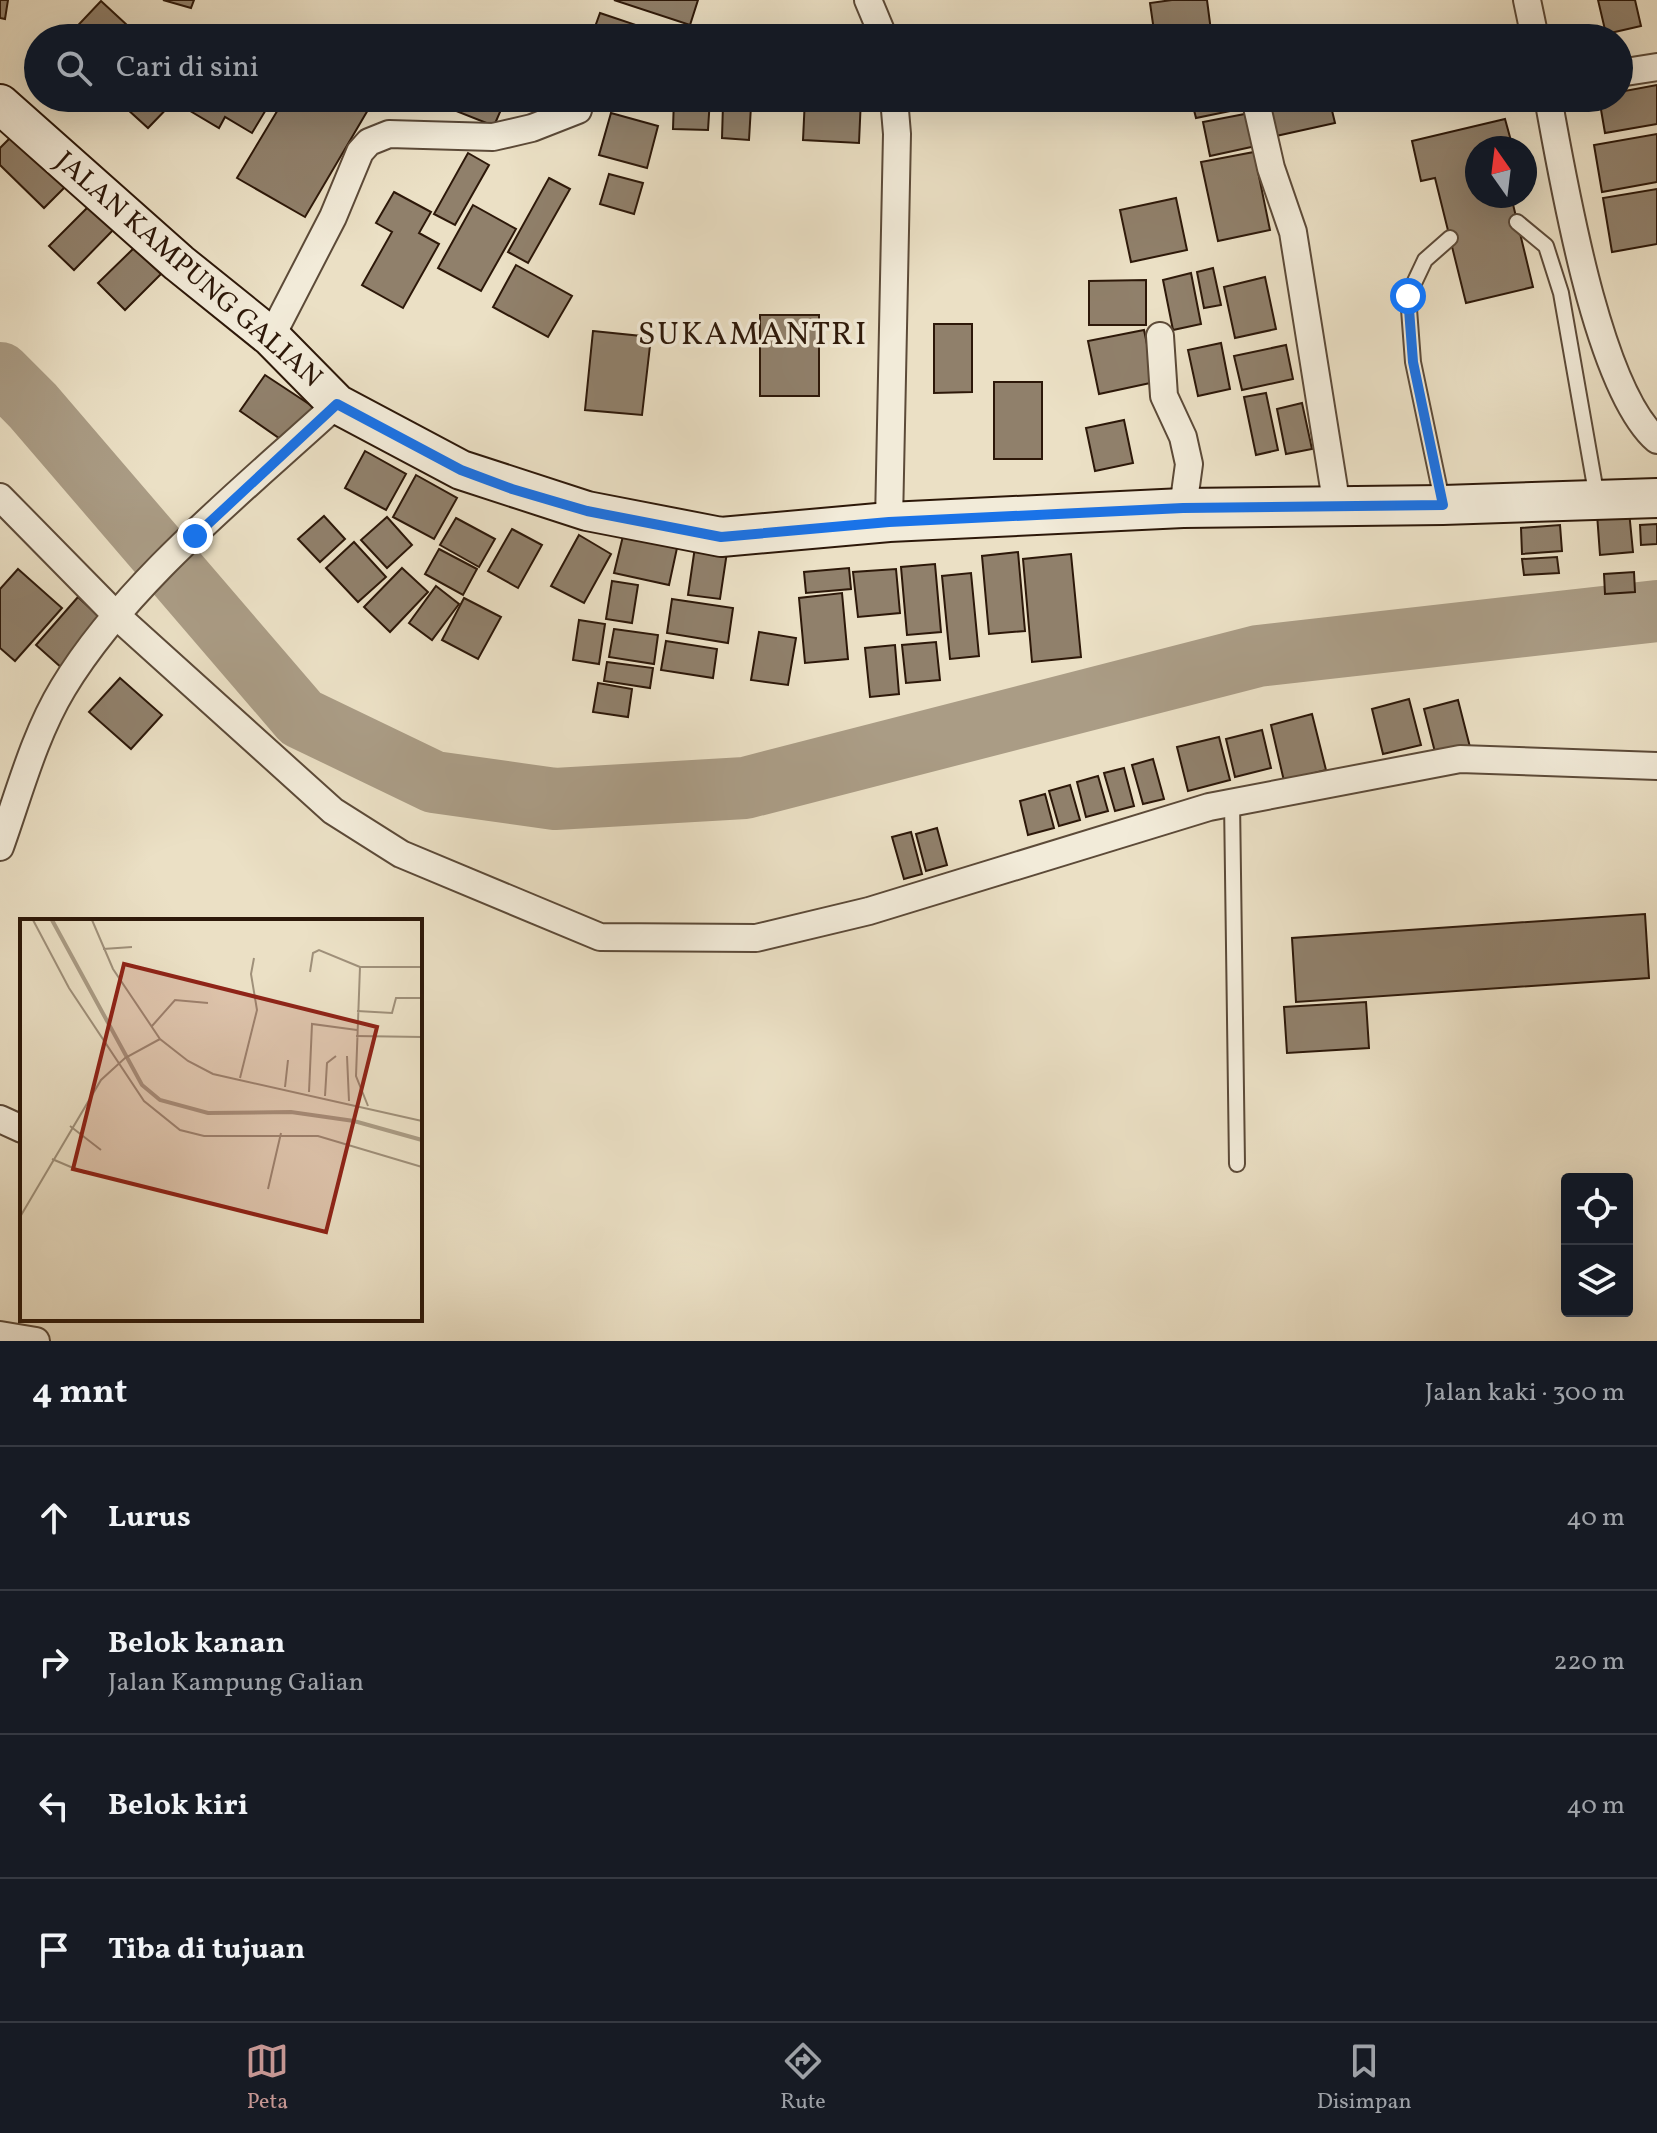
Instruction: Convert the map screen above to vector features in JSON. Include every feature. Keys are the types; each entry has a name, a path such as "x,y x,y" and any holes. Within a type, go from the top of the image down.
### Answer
{"main road":[{"name":"JALAN KAMPUNG GALIAN","path":"0,104 179,263 271,337 337,404 461,470 587,511 721,537 889,522 1183,508 1443,505 1657,498"}],"street":[{"path":"868,0 878,24"},
{"path":"1527,0 1532,24"},
{"path":"1633,71 1657,67"},
{"path":"271,337 333,217 360,152 369,142 389,134 493,137 532,128 573,112"},
{"path":"889,522 895,112"},
{"path":"1258,112 1271,168 1293,232 1337,507"},
{"path":"1550,112 1566,199 1601,332 1626,396 1657,440"},
{"path":"1160,336 1164,396 1183,437 1189,464 1183,508"},
{"path":"0,847 35,748 61,691 151,575 337,404"},
{"path":"0,497 118,617 333,811 401,854 600,937 756,938 869,911 1232,801 1460,759 1657,766"},
{"path":"0,1119 20,1128"},
{"path":"0,1335 36,1341"}],"lane":[{"path":"1517,222 1546,246 1561,293 1597,499"},
{"path":"1443,505 1413,362 1408,296 1425,260 1450,238"},
{"path":"1232,801 1237,1164"}],"building":[{"path":"0,0 8,0 5,19 0,18"},
{"path":"163,0 194,0 191,8"},
{"path":"614,0 698,0 690,24"},
{"path":"1207,0 1210,24 1153,24 1150,3"},
{"path":"1598,0 1635,0 1641,26 1604,24"},
{"path":"101,1 126,24 79,24"},
{"path":"600,13 633,24 596,24"},
{"path":"1657,85 1657,124 1605,133 1601,112 1633,112 1633,89"},
{"path":"130,112 163,112 148,128"},
{"path":"192,112 265,112 252,133 225,117 219,128"},
{"path":"277,112 367,112 305,217 237,178"},
{"path":"459,112 500,112 494,126"},
{"path":"674,112 709,112 708,130 673,129"},
{"path":"723,112 751,112 749,140 722,138"},
{"path":"804,112 860,112 859,143 803,140"},
{"path":"1194,112 1225,112 1196,118"},
{"path":"1271,112 1332,112 1335,123 1276,136"},
{"path":"611,113 658,126 647,168 599,155"},
{"path":"1250,113 1256,146 1210,156 1203,122"},
{"path":"1505,119 1510,136 1465,136 1465,208 1514,208 1533,287 1466,303 1435,178 1421,181 1412,141"},
{"path":"17,131 69,183 44,208 0,165 0,148"},
{"path":"1657,134 1657,182 1602,192 1594,145"},
{"path":"1254,152 1270,230 1218,241 1201,162"},
{"path":"468,153 489,165 455,225 434,214"},
{"path":"609,174 643,183 634,214 600,204"},
{"path":"549,178 570,189 528,263 508,252"},
{"path":"1657,189 1657,244 1612,252 1603,198"},
{"path":"394,192 431,212 419,233 439,244 403,308 362,285 392,232 376,223"},
{"path":"1176,198 1187,250 1131,262 1120,210"},
{"path":"94,201 118,225 74,270 49,246"},
{"path":"473,205 516,229 481,291 438,268"},
{"path":"134,248 161,274 125,310 98,283"},
{"path":"516,265 572,296 548,337 493,307"},
{"path":"1213,268 1221,305 1204,308 1197,272"},
{"path":"1191,273 1201,324 1173,330 1163,280"},
{"path":"1265,277 1276,329 1235,338 1224,287"},
{"path":"1146,280 1146,325 1089,325 1089,281"},
{"path":"760,315 819,315 819,396 760,396"},
{"path":"934,324 972,324 972,392 934,393"},
{"path":"1144,330 1155,382 1099,394 1088,341"},
{"path":"593,331 651,337 642,415 585,410"},
{"path":"1221,343 1230,389 1198,396 1188,350"},
{"path":"1286,345 1293,379 1242,390 1234,356"},
{"path":"265,375 315,408 289,445 240,411"},
{"path":"994,382 1042,382 1042,459 994,459"},
{"path":"1266,393 1278,450 1256,455 1244,397"},
{"path":"1302,403 1312,449 1286,454 1277,409"},
{"path":"1124,420 1133,463 1095,471 1086,428"},
{"path":"365,451 406,474 386,510 345,488"},
{"path":"416,475 457,498 434,539 393,517"},
{"path":"1629,511 1633,552 1600,555 1597,514"},
{"path":"324,516 345,539 320,562 298,539"},
{"path":"387,517 412,545 387,568 361,540"},
{"path":"456,518 495,539 479,567 440,545"},
{"path":"1657,524 1657,544 1641,545 1640,525"},
{"path":"1560,525 1562,551 1522,554 1521,528"},
{"path":"512,529 542,545 518,588 488,571"},
{"path":"579,535 611,554 584,603 551,586"},
{"path":"623,536 677,548 669,585 614,573"},
{"path":"354,542 386,577 358,602 326,568"},
{"path":"695,547 727,552 720,599 688,595"},
{"path":"439,549 477,569 463,595 425,574"},
{"path":"1018,552 1025,631 989,634 982,556"},
{"path":"1071,554 1081,657 1032,662 1023,559"},
{"path":"1557,557 1559,573 1524,575 1522,559"},
{"path":"935,564 941,632 907,635 901,567"},
{"path":"402,568 428,592 390,632 364,607"},
{"path":"849,568 851,589 806,593 804,572"},
{"path":"18,569 62,608 15,661 0,648 0,589"},
{"path":"896,569 900,613 858,617 853,572"},
{"path":"1634,572 1635,592 1605,594 1604,574"},
{"path":"971,573 979,656 950,659 942,576"},
{"path":"612,581 638,585 632,623 606,619"},
{"path":"436,586 459,604 432,640 409,623"},
{"path":"842,593 848,659 805,663 799,598"},
{"path":"78,597 105,622 63,669 36,645"},
{"path":"464,598 501,617 478,659 442,640"},
{"path":"672,599 733,608 728,643 667,633"},
{"path":"579,620 605,624 599,664 573,660"},
{"path":"614,629 658,635 654,664 609,657"},
{"path":"759,632 796,638 788,685 751,680"},
{"path":"666,641 717,649 713,678 661,670"},
{"path":"936,642 940,680 906,683 902,645"},
{"path":"895,645 899,694 870,697 865,648"},
{"path":"607,662 653,668 650,688 604,681"},
{"path":"120,678 162,715 131,749 89,712"},
{"path":"598,683 632,689 628,717 593,712"},
{"path":"1409,699 1421,745 1383,754 1372,709"},
{"path":"1458,700 1470,747 1436,756 1424,709"},
{"path":"1312,714 1326,770 1284,781 1271,725"},
{"path":"1262,730 1271,768 1235,777 1226,739"},
{"path":"1219,737 1230,780 1188,791 1177,747"},
{"path":"1153,759 1164,799 1143,804 1132,765"},
{"path":"1124,768 1134,806 1115,811 1104,773"},
{"path":"1098,776 1108,811 1086,817 1077,782"},
{"path":"1070,785 1080,820 1059,826 1049,791"},
{"path":"1045,794 1054,828 1028,835 1020,801"},
{"path":"937,828 947,865 926,871 916,834"},
{"path":"911,832 922,874 904,879 892,837"},
{"path":"1645,914 1649,978 1296,1002 1292,938"},
{"path":"1366,1002 1369,1048 1287,1053 1284,1007"}],"waterway":[{"path":"0,373 33,406 301,718 434,782 555,799 745,788 1258,656 1657,611"}],"district":[{"name":"SUKAMANTRI","path":"753,336"}],"route":[{"path":"195,536 337,404 461,470 512,489 587,511 721,537 889,522 1183,508 1443,505 1413,362 1408,296"}]}
